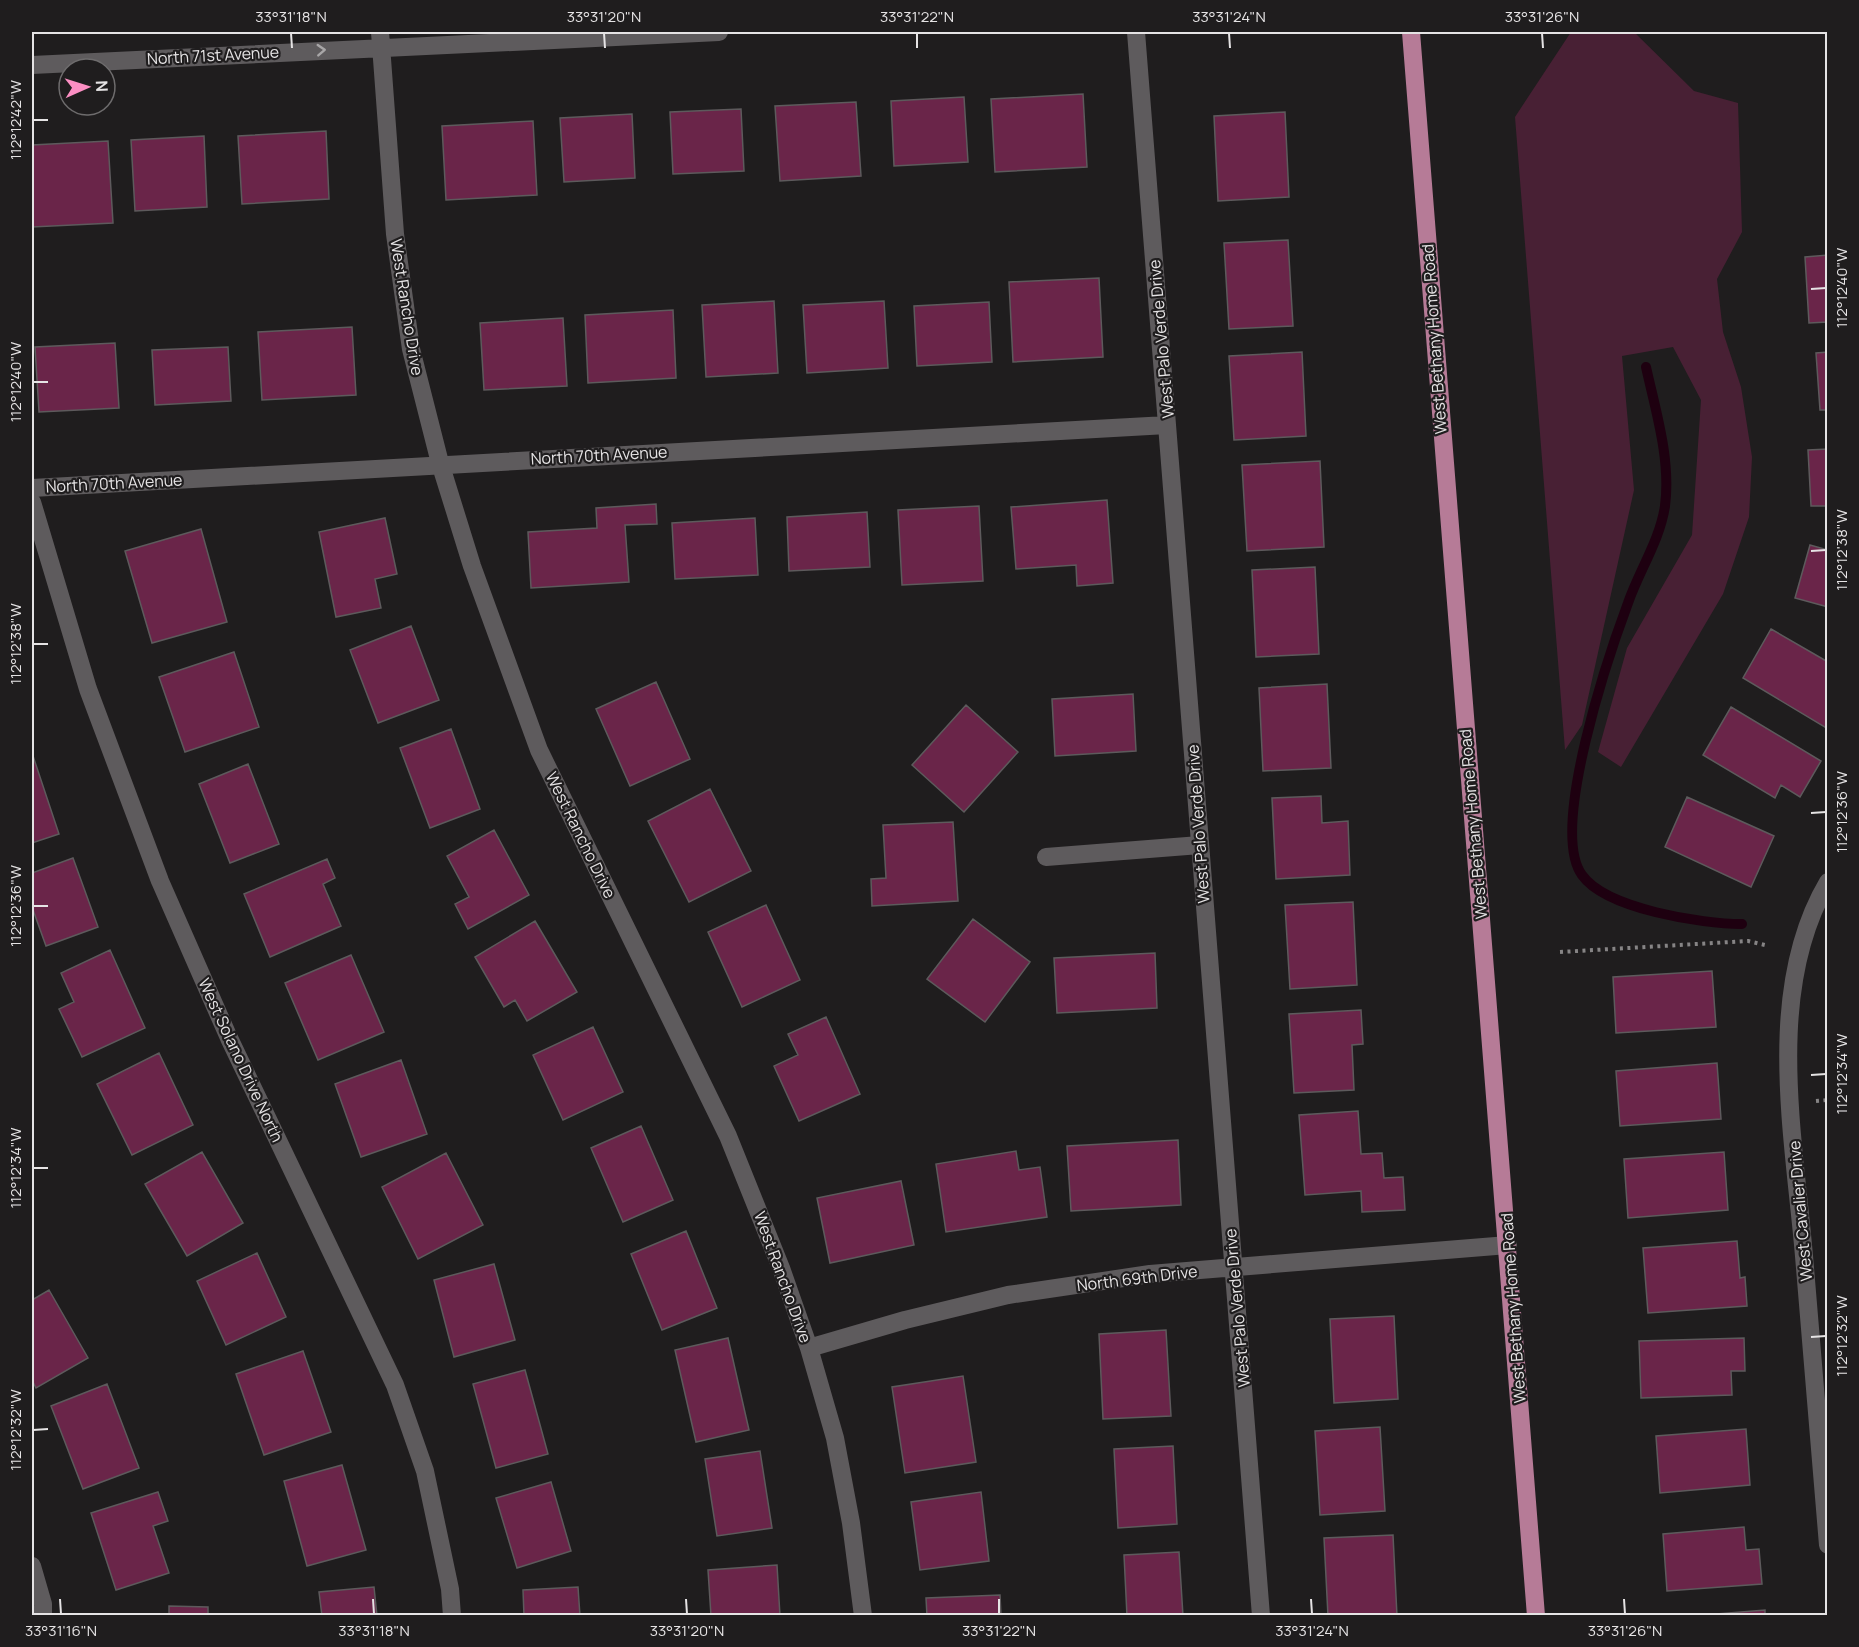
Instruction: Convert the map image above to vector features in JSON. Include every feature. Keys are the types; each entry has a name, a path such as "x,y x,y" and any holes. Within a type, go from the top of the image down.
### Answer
{"main road":[{"name":"West Bethany Home Road","path":"1412,32 1443,461 1508,1245 1536,1616"}],"street":[{"name":"North 71st Avenue","path":"32,65 381,39 719,32"},
{"name":"West Palo Verde Drive","path":"1136,32 1261,1616"},
{"name":"West Rancho Drive","path":"381,39 395,234 411,349 440,464 475,576 539,750 728,1136 782,1268 809,1348 835,1438 851,1523 863,1616"},
{"name":"North 70th Avenue","path":"32,488 1167,425"},
{"name":"West Solano Drive North","path":"32,502 88,689 160,881 229,1038 395,1385 425,1471 450,1589 452,1616"},
{"path":"1047,856 1200,845"},
{"name":"West Cavalier Drive","path":"1827,882 1802,936 1793,972 1788,1023 1791,1102 1827,1545"},
{"name":"North 69th Drive","path":"809,1348 905,1320 1008,1295 1150,1274 1508,1245"},
{"path":"32,1566 43,1604 43,1616"}],"path":[{"path":"1560,952 1748,941 1769,945"}],"shaded area":[{"path":"1571,32 1634,32 1694,91 1738,103 1742,232 1717,279 1723,332 1741,387 1752,457 1749,517 1723,594 1621,767 1598,752 1627,648 1692,535 1701,400 1673,347 1622,356 1634,490 1582,725 1565,750 1515,117"}],"building":[{"path":"1083,94 1087,167 995,172 991,99"},
{"path":"964,97 968,162 894,166 891,101"},
{"path":"856,102 861,176 780,181 775,106"},
{"path":"741,109 744,171 673,174 670,112"},
{"path":"1285,112 1289,197 1218,201 1214,116"},
{"path":"632,114 635,178 564,182 560,118"},
{"path":"533,121 537,195 446,200 442,126"},
{"path":"326,131 329,199 242,204 238,136"},
{"path":"204,136 207,207 135,211 131,140"},
{"path":"108,141 113,223 32,227 32,145"},
{"path":"1288,240 1293,326 1229,329 1224,243"},
{"path":"1828,255 1828,322 1809,323 1805,257"},
{"path":"1099,278 1103,357 1013,362 1009,282"},
{"path":"774,301 778,373 706,377 702,305"},
{"path":"884,301 888,368 807,373 803,305"},
{"path":"989,302 992,362 917,366 914,306"},
{"path":"673,310 676,378 588,383 585,315"},
{"path":"563,318 567,386 484,390 480,323"},
{"path":"352,327 356,395 262,400 258,332"},
{"path":"115,343 119,408 39,412 35,347"},
{"path":"228,347 231,401 155,405 152,350"},
{"path":"1302,352 1306,436 1234,440 1229,356"},
{"path":"1828,352 1828,410 1820,410 1816,353"},
{"path":"1828,449 1828,506 1811,506 1808,450"},
{"path":"1320,461 1324,547 1247,551 1242,465"},
{"path":"1107,500 1113,583 1077,586 1076,565 1016,569 1011,507"},
{"path":"656,504 657,524 625,525 629,582 531,588 528,532 597,528 596,508"},
{"path":"979,506 983,581 902,585 898,510"},
{"path":"867,512 870,567 789,571 787,517"},
{"path":"385,518 397,574 375,579 381,608 336,617 319,532"},
{"path":"755,518 758,575 675,579 672,523"},
{"path":"201,529 227,622 152,643 125,551"},
{"path":"1810,545 1828,550 1828,607 1795,598"},
{"path":"1315,567 1319,654 1256,657 1252,570"},
{"path":"411,626 439,700 378,723 350,650"},
{"path":"1771,629 1828,662 1828,729 1743,678"},
{"path":"234,652 259,727 185,752 159,677"},
{"path":"656,682 690,759 630,786 596,709"},
{"path":"1327,684 1331,768 1263,771 1259,688"},
{"path":"1133,694 1136,751 1055,756 1052,699"},
{"path":"966,705 1018,752 964,812 912,765"},
{"path":"1731,707 1821,761 1800,797 1781,785 1775,798 1703,755"},
{"path":"451,729 480,809 430,828 400,748"},
{"path":"32,753 59,834 32,843"},
{"path":"248,764 279,844 230,863 199,784"},
{"path":"710,789 751,871 689,902 648,821"},
{"path":"1321,796 1322,823 1348,821 1350,875 1276,879 1272,798"},
{"path":"1687,797 1774,836 1751,887 1665,847"},
{"path":"953,822 958,901 872,906 871,879 886,878 883,825"},
{"path":"494,830 529,895 468,929 455,904 469,897 447,856"},
{"path":"73,858 98,927 46,946 32,907 32,873"},
{"path":"327,859 335,878 323,884 341,926 270,957 244,894"},
{"path":"1353,902 1357,985 1290,989 1285,905"},
{"path":"766,905 800,980 742,1007 708,932"},
{"path":"973,919 1030,962 985,1022 927,979"},
{"path":"535,921 577,992 527,1021 515,1000 504,1007 475,957"},
{"path":"110,950 145,1028 82,1057 59,1009 74,1002 61,973"},
{"path":"1155,953 1157,1008 1057,1013 1054,958"},
{"path":"351,955 384,1032 318,1060 285,983"},
{"path":"1712,971 1716,1027 1616,1033 1613,977"},
{"path":"1361,1010 1363,1044 1352,1045 1354,1090 1294,1093 1289,1014"},
{"path":"826,1017 860,1094 799,1121 774,1066 798,1055 788,1034"},
{"path":"593,1027 623,1092 563,1120 533,1055"},
{"path":"159,1053 193,1125 132,1155 97,1084"},
{"path":"401,1060 427,1134 361,1157 335,1084"},
{"path":"1717,1063 1721,1119 1620,1126 1616,1071"},
{"path":"1358,1111 1361,1154 1382,1153 1384,1178 1403,1177 1405,1210 1362,1212 1361,1191 1305,1195 1299,1115"},
{"path":"641,1126 673,1200 623,1222 591,1148"},
{"path":"1178,1140 1181,1205 1071,1211 1067,1146"},
{"path":"1016,1151 1019,1170 1040,1167 1047,1217 946,1232 936,1164"},
{"path":"202,1152 243,1223 187,1256 145,1184"},
{"path":"1724,1152 1728,1210 1628,1218 1624,1159"},
{"path":"446,1153 483,1225 418,1259 382,1187"},
{"path":"901,1181 914,1245 830,1263 817,1198"},
{"path":"686,1231 717,1308 662,1330 631,1254"},
{"path":"1737,1241 1740,1278 1745,1277 1747,1306 1648,1313 1643,1248"},
{"path":"257,1253 286,1317 226,1345 197,1281"},
{"path":"494,1264 515,1340 454,1357 434,1280"},
{"path":"49,1290 88,1358 36,1388 32,1380 32,1300"},
{"path":"1394,1316 1398,1399 1334,1403 1330,1319"},
{"path":"1166,1330 1171,1416 1103,1419 1099,1334"},
{"path":"728,1338 749,1430 696,1442 675,1350"},
{"path":"1744,1338 1745,1371 1731,1371 1732,1395 1641,1398 1639,1341"},
{"path":"303,1351 331,1432 264,1455 236,1374"},
{"path":"525,1370 548,1454 496,1468 473,1384"},
{"path":"963,1376 976,1462 905,1473 892,1387"},
{"path":"107,1384 139,1468 83,1489 51,1406"},
{"path":"1380,1427 1385,1511 1320,1515 1315,1431"},
{"path":"1746,1429 1750,1485 1660,1493 1656,1436"},
{"path":"1173,1446 1177,1524 1118,1528 1114,1449"},
{"path":"760,1451 772,1528 717,1536 705,1459"},
{"path":"342,1465 366,1550 307,1566 284,1481"},
{"path":"551,1482 571,1551 517,1568 496,1498"},
{"path":"158,1492 168,1521 153,1526 169,1573 116,1590 91,1513"},
{"path":"981,1492 989,1561 920,1570 911,1502"},
{"path":"1744,1527 1746,1550 1759,1549 1762,1584 1667,1591 1663,1534"},
{"path":"1393,1535 1397,1616 1328,1616 1324,1538"},
{"path":"1179,1552 1183,1616 1127,1616 1124,1555"},
{"path":"777,1565 780,1616 711,1616 708,1570"},
{"path":"374,1587 377,1616 322,1616 319,1592"},
{"path":"578,1587 580,1616 524,1616 523,1590"},
{"path":"1000,1595 1001,1616 927,1616 926,1598"},
{"path":"169,1606 208,1607 208,1616 169,1616"},
{"path":"1765,1610 1765,1616 1691,1616"}],"waterway":[{"path":"1646,367 1664,454 1665,506 1659,531 1619,627 1596,700 1577,783 1573,821 1574,852 1582,875 1594,887 1612,897 1656,912 1680,917 1742,924"}]}
